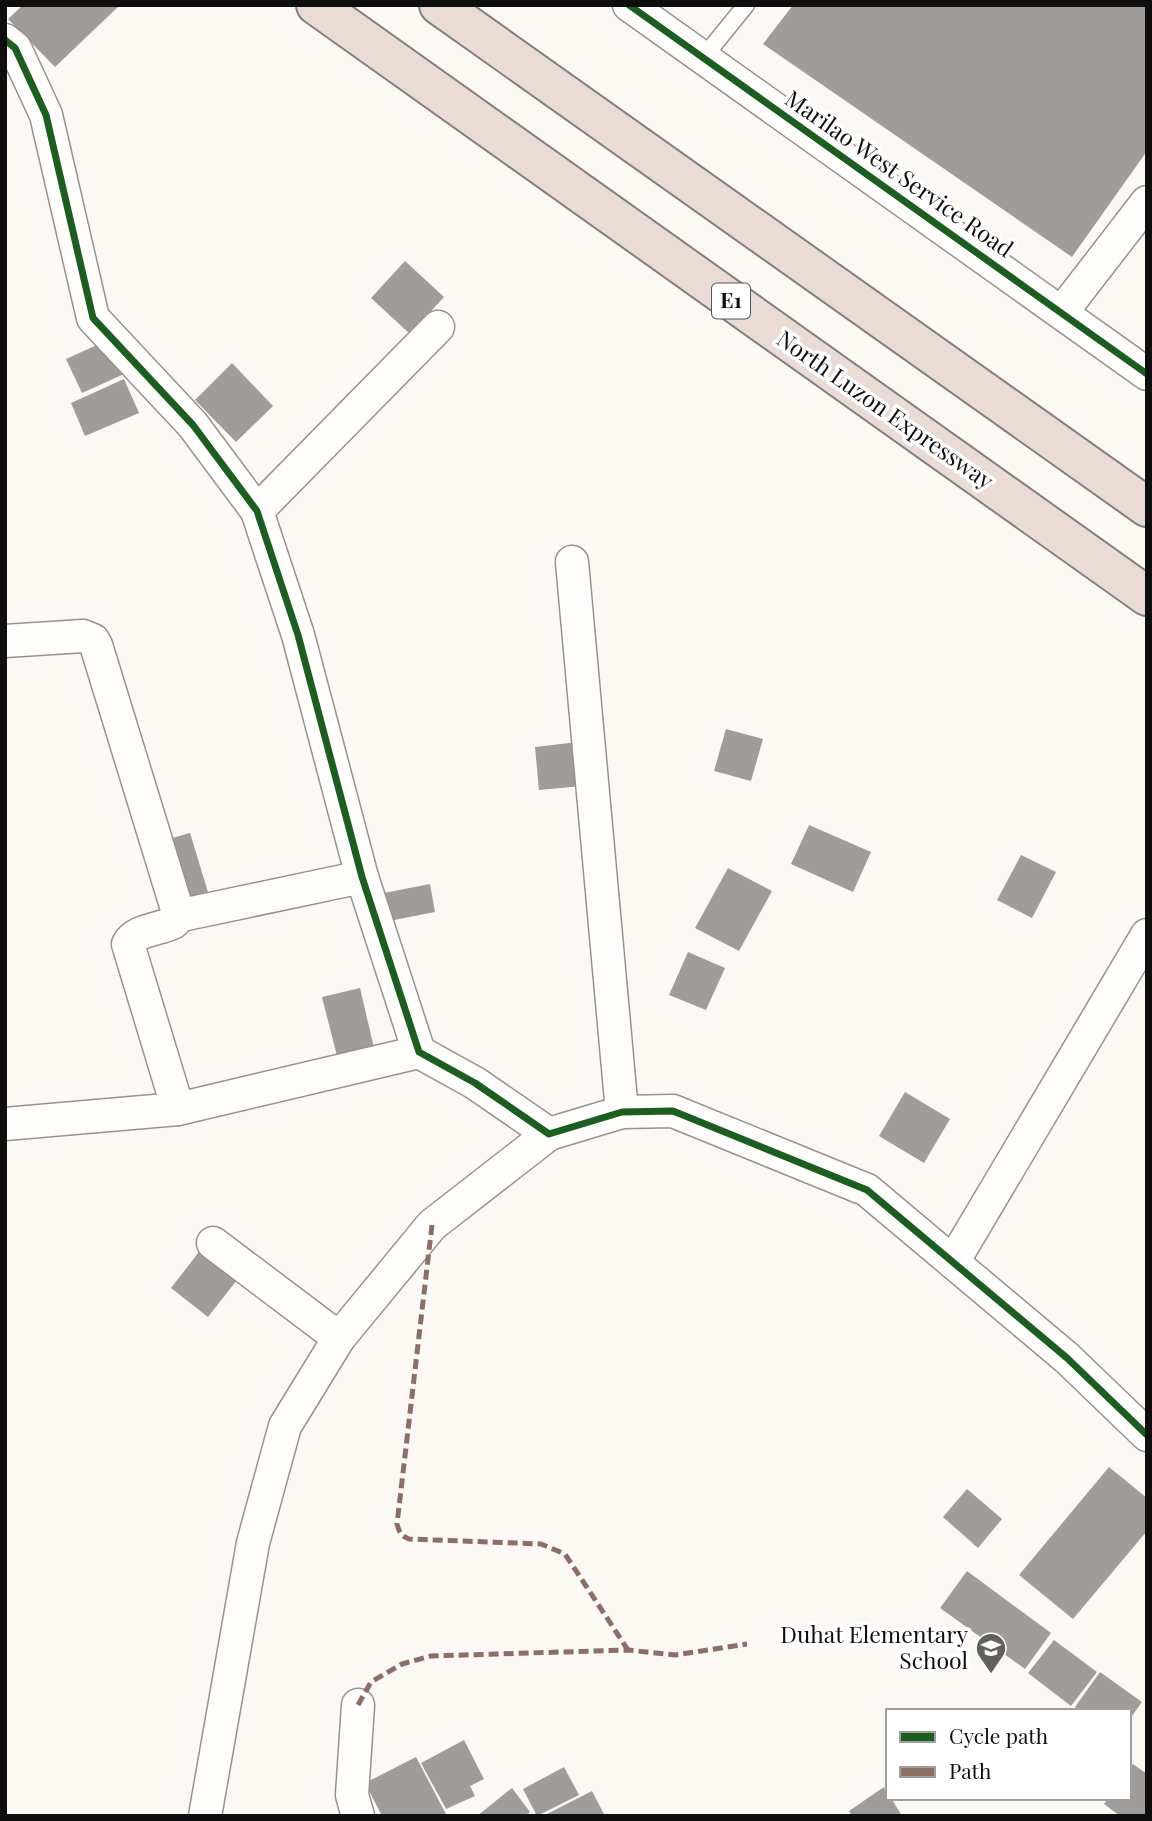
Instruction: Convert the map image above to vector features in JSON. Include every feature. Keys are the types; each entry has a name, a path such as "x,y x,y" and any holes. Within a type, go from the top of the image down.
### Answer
{"highway":[{"name":"North Luzon Expressway","path":"316,5 1147,596"},
{"path":"439,5 1147,508"}],"street":[{"name":"Marilao West Service Road","path":"629,5 1147,374"},
{"path":"5,40 15,48 46,115 93,318 193,425 257,511 298,635 362,877 419,1052"},
{"path":"1062,312 1147,202"},
{"path":"257,511 438,327"},
{"path":"572,562 622,1112"},
{"path":"5,641 83,636 93,640 177,916 168,926 131,938 128,944 178,1109"},
{"path":"177,916 362,877"},
{"path":"953,1262 1147,935"},
{"path":"5,1124 178,1109 419,1052 475,1083 549,1134"},
{"path":"205,1816 253,1543 285,1426 339,1338 432,1225 549,1134 622,1112 673,1111 867,1190 1067,1358 1147,1435"},
{"path":"213,1243 339,1338"},
{"path":"358,1705 352,1795 358,1816"}],"lane":[{"path":"703,58 746,5"}],"building":[{"path":"23,5 120,5 55,67 8,19"},
{"path":"793,5 1147,5 1147,151 1072,257 763,44"},
{"path":"405,261 444,297 410,334 371,298"},
{"path":"108,340 124,374 82,393 66,359"},
{"path":"232,363 273,406 236,442 195,400"},
{"path":"124,379 139,413 85,436 71,403"},
{"path":"726,729 763,739 751,781 714,771"},
{"path":"578,742 583,786 539,790 535,747"},
{"path":"809,825 871,852 853,892 791,864"},
{"path":"190,833 208,892 182,900 165,840"},
{"path":"1021,855 1056,872 1032,918 997,900"},
{"path":"728,868 772,891 739,951 695,928"},
{"path":"430,884 435,912 389,921 384,893"},
{"path":"688,952 725,968 706,1010 669,995"},
{"path":"360,988 374,1048 337,1056 322,997"},
{"path":"905,1092 950,1119 924,1163 879,1136"},
{"path":"202,1248 240,1276 208,1317 171,1288"},
{"path":"1109,1467 1147,1498 1147,1531 1073,1619 1019,1575"},
{"path":"967,1489 1002,1519 978,1548 943,1517"},
{"path":"967,1571 1051,1633 1025,1669 940,1608"},
{"path":"1054,1640 1097,1672 1071,1706 1028,1673"},
{"path":"1100,1672 1142,1702 1131,1717 1131,1709 1075,1707"},
{"path":"464,1740 484,1779 470,1786 475,1796 446,1809 421,1763"},
{"path":"416,1757 447,1816 382,1816 365,1783"},
{"path":"1133,1764 1147,1774 1147,1816 1120,1816 1104,1804 1107,1800 1131,1800"},
{"path":"564,1767 579,1795 537,1816 523,1789"},
{"path":"884,1787 886,1800 892,1800 902,1816 852,1816 849,1811"},
{"path":"512,1788 530,1812 526,1816 477,1816"},
{"path":"592,1791 605,1816 543,1816"}],"marked path":[{"path":"432,1225 397,1524 400,1531 409,1539 541,1544 565,1554 628,1650"},
{"path":"358,1705 371,1682 402,1664 431,1656 628,1650 675,1655 747,1644"}],"cycle path":[{"path":"629,5 1147,374"},
{"path":"5,40 15,48 46,115 93,318 193,425 257,511 298,635 362,877 419,1052 475,1083 549,1134 622,1112 673,1111 867,1190 1067,1358 1147,1435"}],"place":[{"name":"Duhat Elementary School","path":"991,1675"}]}
